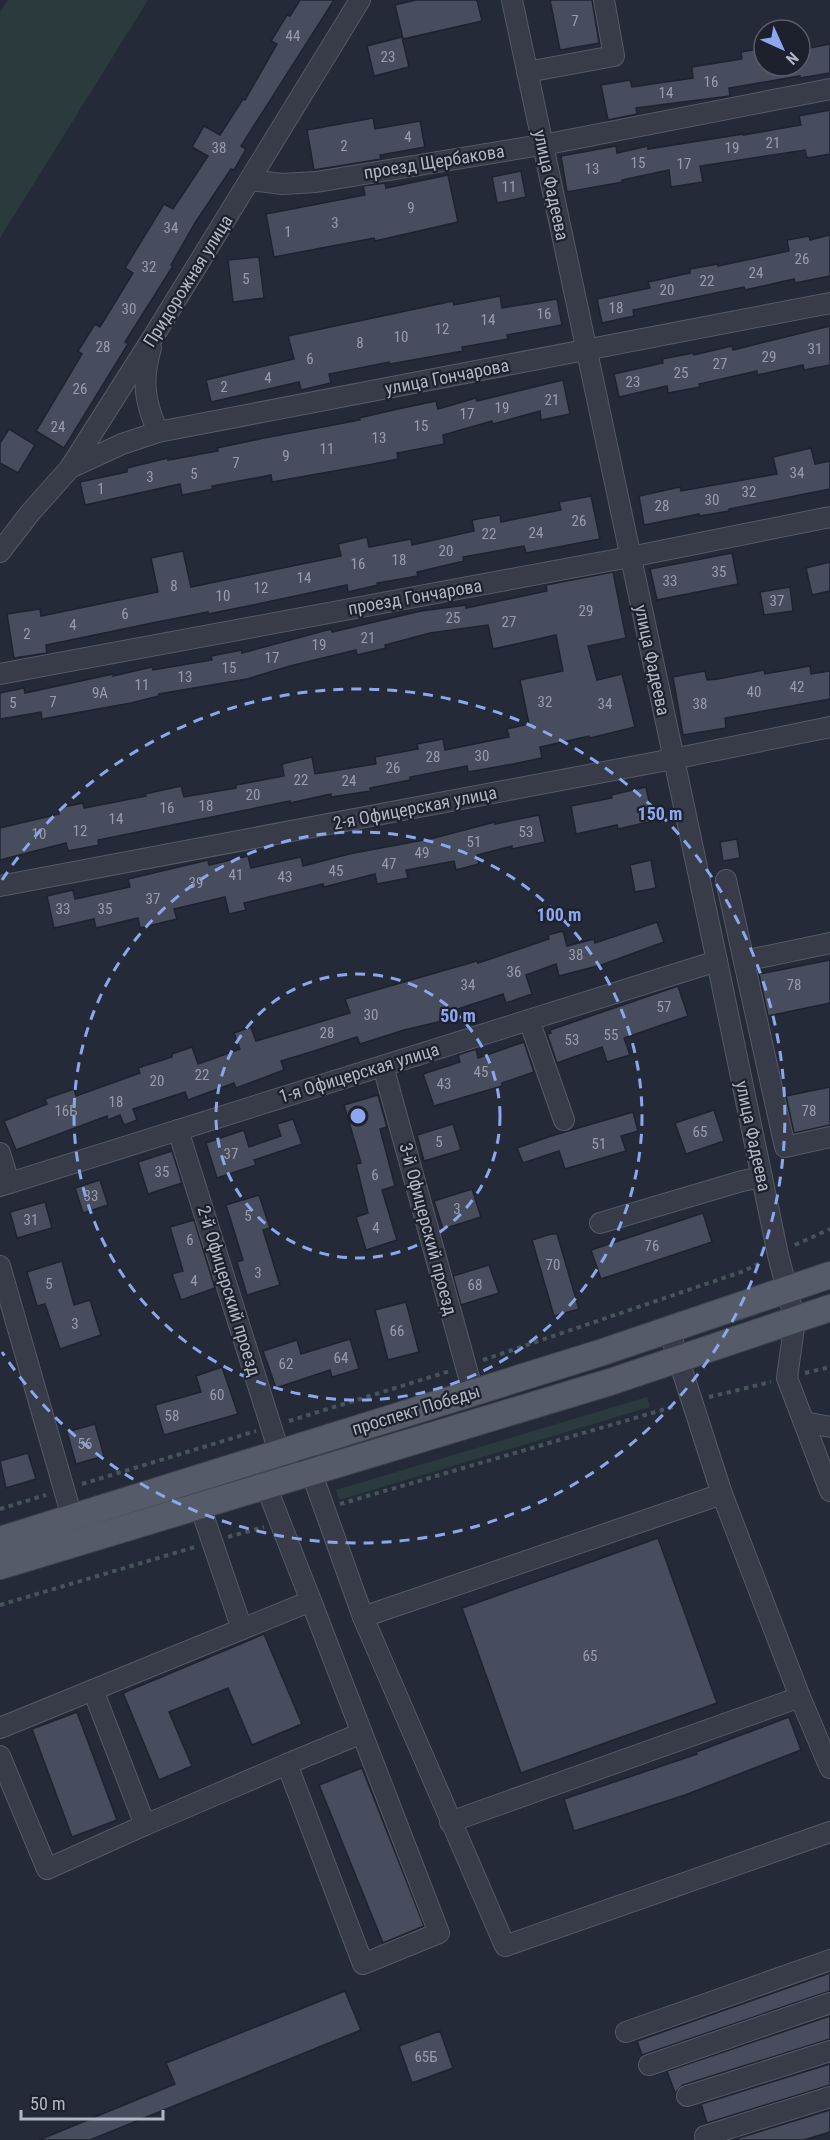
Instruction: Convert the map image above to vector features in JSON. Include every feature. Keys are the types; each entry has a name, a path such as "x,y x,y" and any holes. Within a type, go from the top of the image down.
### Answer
{"main road":[{"name":"проспект Победы","path":"0,1540 473,1392 787,1291 830,1275"},
{"name":"проспект Победы","path":"0,1566 679,1359 830,1308"}],"street":[{"name":"Придорожная улица","path":"0,552 30,513 70,468 360,0"},
{"name":"улица Фадеева","path":"512,0 717,961 777,1255 795,1320"},
{"path":"527,72 614,56 604,0"},
{"name":"проезд Щербакова","path":"250,180 282,184 316,182 543,144 830,89"},
{"name":"улица Гончарова","path":"70,468 122,444 158,432 830,303"},
{"path":"155,334 147,360 144,389 148,409 158,432"},
{"name":"проезд Гончарова","path":"0,674 630,557 830,517"},
{"name":"2-я Офицерская улица","path":"0,886 673,759 830,727"},
{"path":"726,880 785,1147 830,1137"},
{"path":"744,961 830,943"},
{"name":"1-я Офицерская улица","path":"5,1184 717,961"},
{"path":"529,1020 564,1120"},
{"name":"3-й Офицерский проезд","path":"383,1066 473,1392"},
{"name":"2-й Офицерский проезд","path":"178,1130 271,1426 311,1472 363,1617 505,1946 830,1832"},
{"path":"0,1153 5,1184"},
{"path":"600,1223 742,1180 762,1177"},
{"path":"0,1266 72,1517"},
{"path":"795,1320 787,1378 830,1491"},
{"path":"669,1329 722,1494 800,1697 830,1768"},
{"path":"804,1422 830,1427"},
{"path":"267,1486 439,1934 363,1964 287,1764"},
{"path":"363,1617 722,1494"},
{"path":"200,1506 242,1629"},
{"path":"0,1728 311,1601"},
{"path":"93,1690 146,1825"},
{"path":"450,1822 800,1697"},
{"path":"0,1756 47,1869 362,1733"},
{"path":"626,2032 830,1960"},
{"path":"649,2065 830,2003"},
{"path":"687,2096 830,2051"},
{"path":"705,2136 830,2097"}],"path":[{"path":"0,1509 466,1366 744,1271 830,1229"},
{"path":"324,1508 693,1401 830,1367"},
{"path":"0,1605 281,1523"}],"shaded area":[{"path":"8,0 148,0 0,238 0,12"},
{"path":"647,1397 650,1407 339,1500 336,1490"}],"building":[{"path":"300,0 334,0 241,146 246,149 234,170 231,169 195,223 171,265 173,266 125,342 128,344 64,448 36,431 82,354 78,351 95,324 100,327 133,273 125,268 164,204 173,209 208,156 192,147 204,126 220,135 243,99 245,100 277,44 271,41 287,15 290,16"},
{"path":"416,0 477,0 482,21 403,39 395,5"},
{"path":"550,0 592,0 599,43 560,50"},
{"path":"402,37 409,67 374,76 367,46"},
{"path":"830,44 830,73 812,76 812,48"},
{"path":"752,50 752,78 788,78 729,88 730,96 636,108 637,114 608,120 601,85 630,80 632,87 693,78 692,67 742,59 741,52"},
{"path":"830,110 830,154 807,158 805,150 700,166 703,182 671,187 669,170 622,180 623,182 567,192 561,156 616,146 617,153 648,146 648,149 743,135 801,125 799,116"},
{"path":"373,118 375,129 420,121 425,147 380,155 381,159 314,170 307,130"},
{"path":"521,171 526,197 497,203 492,177"},
{"path":"448,175 458,222 375,241 374,238 274,257 266,214 365,195 363,186 385,183 386,188"},
{"path":"830,235 830,276 795,283 794,279 745,290 744,287 633,310 634,316 602,323 597,299 650,288 648,282 690,273 690,269 718,264 718,266 789,251 787,240 809,236 810,240"},
{"path":"259,257 264,298 233,302 228,260"},
{"path":"500,296 502,308 557,299 562,325 507,335 508,339 462,347 463,351 329,374 331,383 301,390 299,382 211,402 206,380 294,359 288,336 453,301 454,305"},
{"path":"830,326 830,365 804,370 803,365 757,375 757,371 699,384 700,387 668,393 667,386 619,397 614,374 663,363 662,359 693,353 694,355 732,346 733,350"},
{"path":"563,380 570,414 541,420 540,411 493,424 492,421 443,435 444,444 397,453 398,459 272,482 271,475 212,486 213,489 182,495 180,484 85,505 80,482 127,472 127,468 168,458 168,460 218,451 217,448 360,420 359,418 436,401 438,409 476,398 477,401"},
{"path":"9,429 35,445 18,473 0,463 0,443"},
{"path":"811,448 815,464 830,461 830,489 729,509 729,511 699,516 699,514 644,525 639,496 680,487 681,491 777,474 773,457"},
{"path":"591,496 600,539 526,553 524,546 463,557 464,561 417,572 418,576 377,583 378,585 348,592 347,585 208,614 208,612 152,623 46,645 47,653 14,658 7,614 40,609 41,616 158,592 151,558 183,551 191,587 341,556 338,544 367,537 369,547 411,539 412,545 474,531 472,520 500,515 501,522 561,510 559,502"},
{"path":"732,553 738,584 657,600 650,569"},
{"path":"830,562 830,591 812,595 806,568"},
{"path":"613,572 626,638 588,646 597,680 622,674 635,727 540,747 542,758 468,772 467,766 410,777 410,780 370,788 371,791 331,797 331,794 290,803 290,801 98,840 99,845 68,851 66,843 0,860 0,828 59,814 58,808 83,803 84,808 146,796 145,794 181,786 184,797 236,788 236,785 284,776 282,764 312,757 315,774 376,764 375,757 418,749 417,744 443,739 445,750 509,737 507,729 529,724 520,680 563,671 556,635 493,649 488,625 430,633 357,655 356,650 247,679 159,694 159,696 131,703 42,719 41,712 0,719 0,693 24,688 25,693 152,667 153,670 212,660 211,656 242,650 242,653 331,629 332,632 421,611 466,605 466,608 547,591 546,585"},
{"path":"790,587 793,611 764,615 760,592"},
{"path":"810,666 811,674 830,671 830,699 725,718 726,728 683,735 673,677 705,671 707,680 764,670 765,674"},
{"path":"646,787 653,821 618,829 617,825 576,834 571,806 612,798 611,795"},
{"path":"539,815 545,842 512,849 512,846 477,855 479,864 456,870 454,861 406,870 408,878 377,884 375,874 324,887 323,884 244,903 246,910 229,914 225,897 174,909 177,919 140,928 138,918 96,928 94,919 54,928 47,896 73,890 75,899 130,887 128,879 208,860 209,865 248,856 251,868 301,857 303,866 349,854 434,838 495,822 495,824"},
{"path":"737,839 740,858 723,861 720,842"},
{"path":"651,860 656,888 635,892 630,865"},
{"path":"657,922 664,942 601,965 559,976 556,964 526,975 532,994 506,1003 503,994 449,1012 451,1019 404,1030 360,1044 357,1037 281,1061 284,1070 236,1088 234,1083 188,1100 185,1092 133,1109 137,1120 124,1125 120,1115 108,1120 107,1116 16,1150 4,1121 47,1104 45,1099 74,1089 76,1096 140,1073 138,1068 172,1057 172,1054 192,1047 198,1064 240,1049 234,1033 251,1027 256,1041 350,1013 345,999 477,961 478,963 549,939 548,935 563,931 567,946 594,939 595,943"},
{"path":"830,960 830,1003 768,1016 759,974"},
{"path":"678,986 688,1016 624,1038 630,1055 607,1062 602,1047 557,1063 547,1034 551,1033 550,1030"},
{"path":"524,1042 534,1072 502,1083 502,1086 434,1106 423,1074 460,1062 458,1055 476,1049 478,1058"},
{"path":"830,1087 830,1125 794,1133 786,1096"},
{"path":"378,1095 387,1127 380,1129 395,1186 382,1190 397,1240 366,1250 356,1217 368,1213 356,1164 361,1163 344,1105"},
{"path":"714,1110 724,1141 686,1154 675,1123"},
{"path":"633,1112 638,1131 621,1136 626,1151 565,1169 559,1151 523,1163 517,1148 551,1136"},
{"path":"293,1119 302,1144 254,1160 256,1165 217,1178 206,1143 244,1130 249,1147 281,1136 277,1124"},
{"path":"453,1124 461,1150 424,1161 417,1135"},
{"path":"172,1151 182,1183 148,1194 138,1162"},
{"path":"100,1180 108,1205 83,1213 75,1188"},
{"path":"472,1189 481,1217 443,1229 434,1201"},
{"path":"259,1195 270,1228 263,1230 280,1285 247,1295 237,1262 243,1260 226,1205"},
{"path":"45,1202 52,1228 17,1238 10,1212"},
{"path":"703,1213 712,1242 601,1279 591,1250"},
{"path":"194,1220 215,1288 181,1300 172,1274 183,1271 170,1227"},
{"path":"557,1234 579,1309 554,1316 532,1240"},
{"path":"62,1261 74,1305 90,1300 101,1335 60,1349 45,1304 37,1306 27,1272"},
{"path":"489,1265 499,1293 461,1305 453,1276"},
{"path":"406,1302 419,1352 388,1360 375,1310"},
{"path":"350,1339 359,1369 332,1377 330,1370 276,1388 263,1351 297,1340 301,1354"},
{"path":"222,1367 238,1414 164,1435 155,1405 201,1392 196,1376"},
{"path":"95,1424 104,1456 76,1464 67,1432"},
{"path":"28,1453 36,1479 6,1488 0,1461"},
{"path":"658,1538 717,1703 521,1773 462,1608"},
{"path":"264,1634 302,1724 252,1745 228,1688 169,1712 192,1766 159,1780 123,1693"},
{"path":"77,1712 117,1820 72,1837 32,1729"},
{"path":"789,1717 801,1750 685,1795 574,1831 564,1799 697,1754 696,1752"},
{"path":"362,1768 424,1926 383,1943 319,1785"},
{"path":"830,1973 830,1991 642,2055 637,2041"},
{"path":"345,1991 361,2030 90,2140 39,2140 175,2084 166,2063"},
{"path":"830,2016 830,2039 683,2085 675,2093 667,2071"},
{"path":"440,2031 453,2068 412,2083 399,2046"},
{"path":"830,2064 830,2085 707,2123 701,2104"},
{"path":"830,2110 830,2132 804,2140 732,2140"}]}
